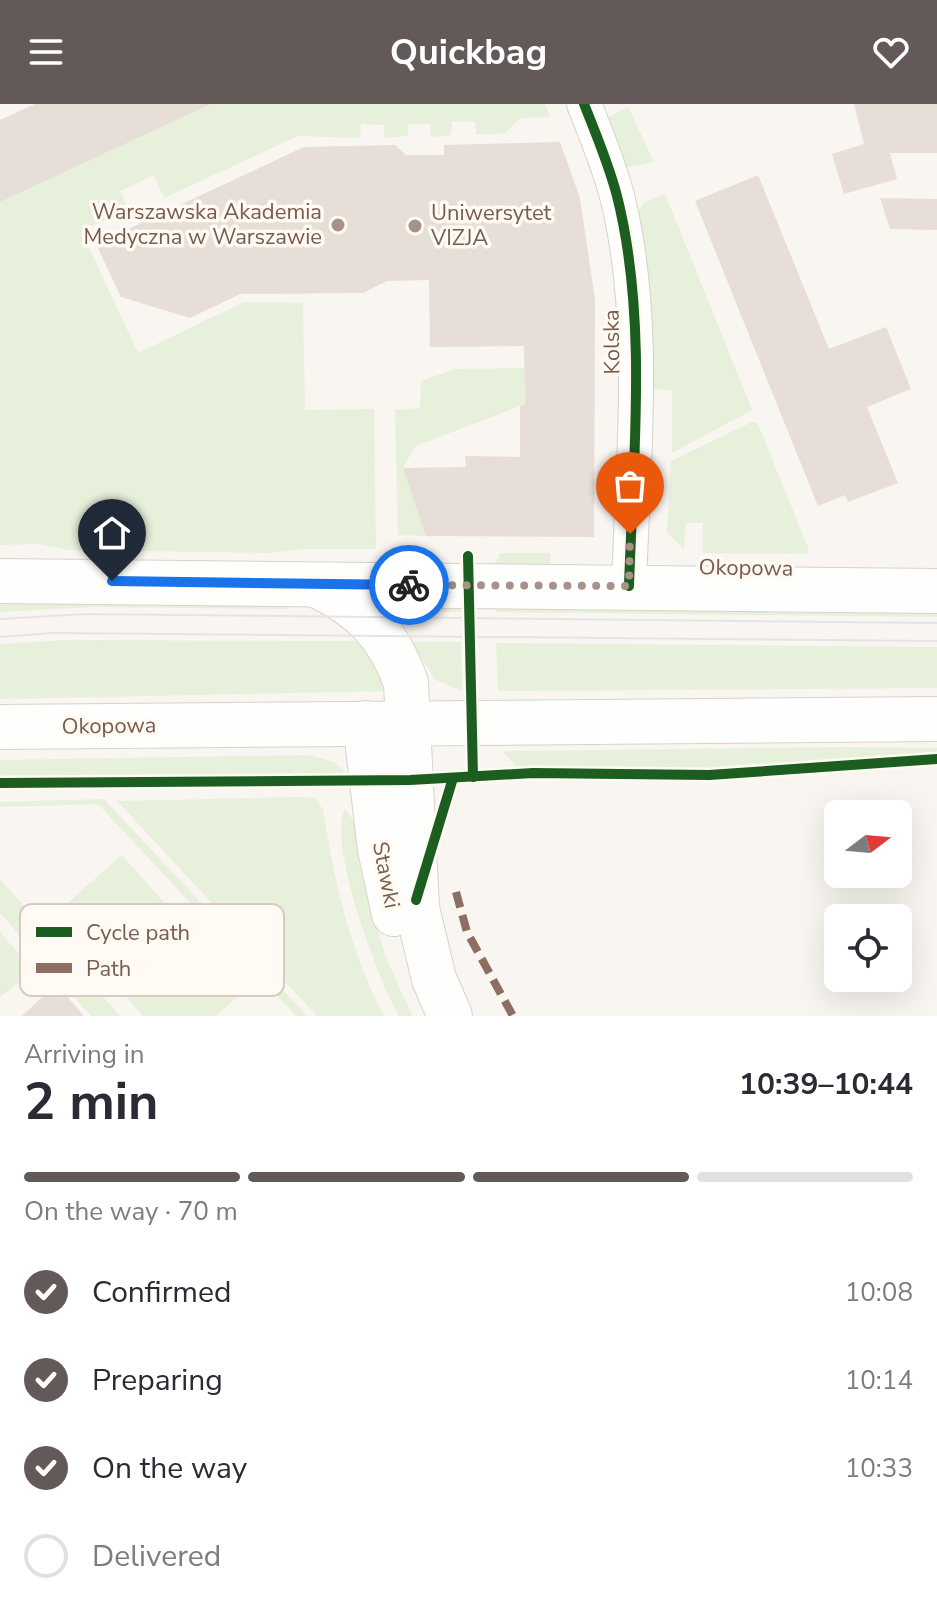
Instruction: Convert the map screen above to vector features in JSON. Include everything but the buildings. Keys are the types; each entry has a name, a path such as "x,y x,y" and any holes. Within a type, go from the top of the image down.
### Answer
{"main road":[{"name":"Okopowa","path":"0,581 937,591"},
{"name":"Okopowa","path":"314,584 346,599 368,616 382,634 396,655 406,683 410,723"},
{"name":"Okopowa","path":"0,727 937,719"},
{"name":"Stawki","path":"365,723 379,839 392,911 404,946 447,1016"},
{"name":"Stawki","path":"410,723 410,817 417,908 434,979 447,1016"}],"street":[{"name":"Kolska","path":"584,104 617,196 628,258 634,333 629,586"}],"green space":[{"path":"211,104 545,104 550,117 520,118 505,133 476,135 475,122 452,121 451,135 431,137 430,124 408,124 408,136 384,138 384,125 361,124 360,138 298,136 164,198 154,175 120,191 129,211 89,227 91,233 84,237 138,353 244,302 303,303 305,410 374,409 376,549 304,549 270,553 68,550 40,544 0,545 0,202"},
{"path":"628,107 654,162 624,168 605,119"},
{"path":"665,194 752,410 672,453 672,390 646,389 638,212 644,203"},
{"path":"524,368 525,404 416,446 403,467 426,536 398,535 395,410 420,408 421,381 455,369"},
{"path":"752,422 758,424 809,550 807,554 703,553 703,523 686,523 684,549 667,533 671,461"},
{"path":"500,553 550,553 550,564 495,564"},
{"path":"0,602 289,604 289,609 93,607 0,612"},
{"path":"386,606 461,606 461,612 386,612"},
{"path":"496,606 937,611 937,617 496,612"},
{"path":"66,640 362,641 369,648 387,691 0,699 0,644"},
{"path":"410,642 461,642 462,691 436,680"},
{"path":"496,643 937,647 937,688 498,691"},
{"path":"937,748 937,753 737,768 518,768 502,751"},
{"path":"309,755 334,762 347,774 0,777 0,760"},
{"path":"314,798 323,809 332,862 353,941 384,1016 317,1016 284,981 284,904 213,904 117,801"},
{"path":"104,799 202,904 191,904 98,804 0,807 0,802"},
{"path":"345,809 357,826 361,859 358,860 385,955 412,1016 399,1016 368,944 343,851 341,827"},
{"path":"122,855 165,904 66,904"},
{"path":"0,879 22,904 20,936 0,913"},
{"path":"0,932 20,956 20,981 0,997"},
{"path":"284,991 307,1016 296,1016 277,996 284,996"},
{"path":"73,996 102,996 120,1016 91,1016"},
{"path":"125,996 238,996 216,1016 143,1016"}],"tram line":[{"path":"0,619 85,614 937,623"},
{"path":"0,637 52,633 937,641"}],"marked path":[{"path":"456,892 467,932 513,1016"}],"cycle path":[{"path":"584,104 617,196 633,291 636,390 629,586"},
{"path":"468,556 473,777"},
{"path":"0,783 410,780 533,773 709,775 937,759"},
{"path":"416,900 453,778"}],"way so far":[{"path":"409,585 629,586 630,534"}],"place":[{"name":"Warszawska Akademia Medyczna w Warszawie","path":"338,225"},
{"name":"Uniwersytet VIZJA","path":"415,226"}],"route":[{"path":"112,581 409,585"}]}
